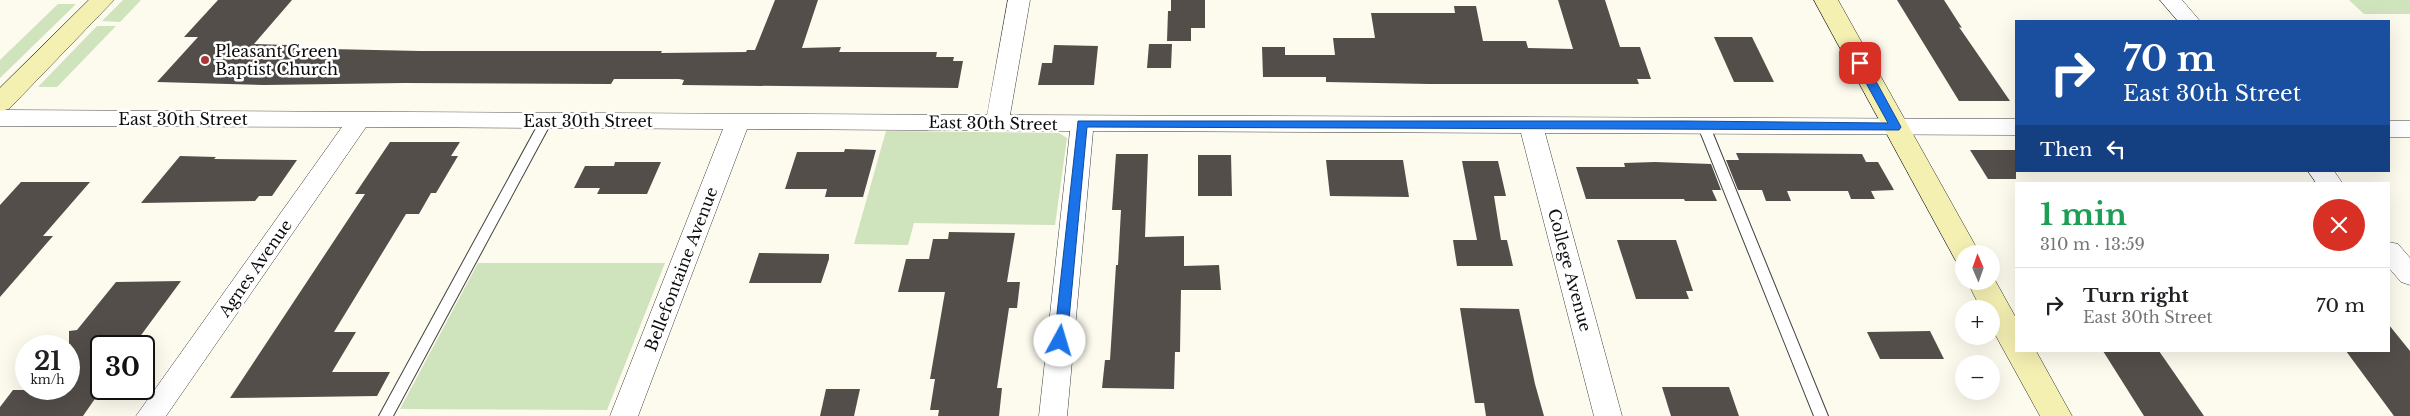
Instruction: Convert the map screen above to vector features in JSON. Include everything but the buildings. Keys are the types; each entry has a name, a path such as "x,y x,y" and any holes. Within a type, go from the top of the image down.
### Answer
{"street":[{"path":"0,103 102,0"},
{"path":"997,122 1019,0"},
{"path":"1826,0 1961,245"},
{"path":"2171,0 2188,20"},
{"name":"East 30th Street","path":"0,118 997,122 1082,124 1704,124 2015,127"},
{"name":"Agnes Avenue","path":"150,416 359,120"},
{"name":"Bellefontaine Avenue","path":"624,416 738,121"},
{"path":"1053,416 1082,124"},
{"name":"College Avenue","path":"1531,124 1608,416"},
{"path":"2390,129 2410,129"},
{"path":"2321,172 2328,182"},
{"path":"2390,252 2410,275"},
{"path":"1986,290 2015,343"},
{"path":"2021,352 2056,416"}],"lane":[{"path":"386,416 546,121"},
{"path":"1704,124 1821,416"}],"green space":[{"path":"123,0 141,0 120,22 102,21"},
{"path":"2349,0 2410,0 2410,14 2364,14"},
{"path":"58,4 76,4 0,78 0,60"},
{"path":"97,26 116,26 57,87 38,87"},
{"path":"886,131 1059,133 1067,138 1055,225 914,223 908,245 854,244"},
{"path":"478,263 665,263 607,410 400,409"}],"place":[{"name":"Pleasant Green Baptist Church","path":"205,60"}],"route":[{"path":"1060,341 1082,124 1684,124 1895,127 1860,63"}]}
